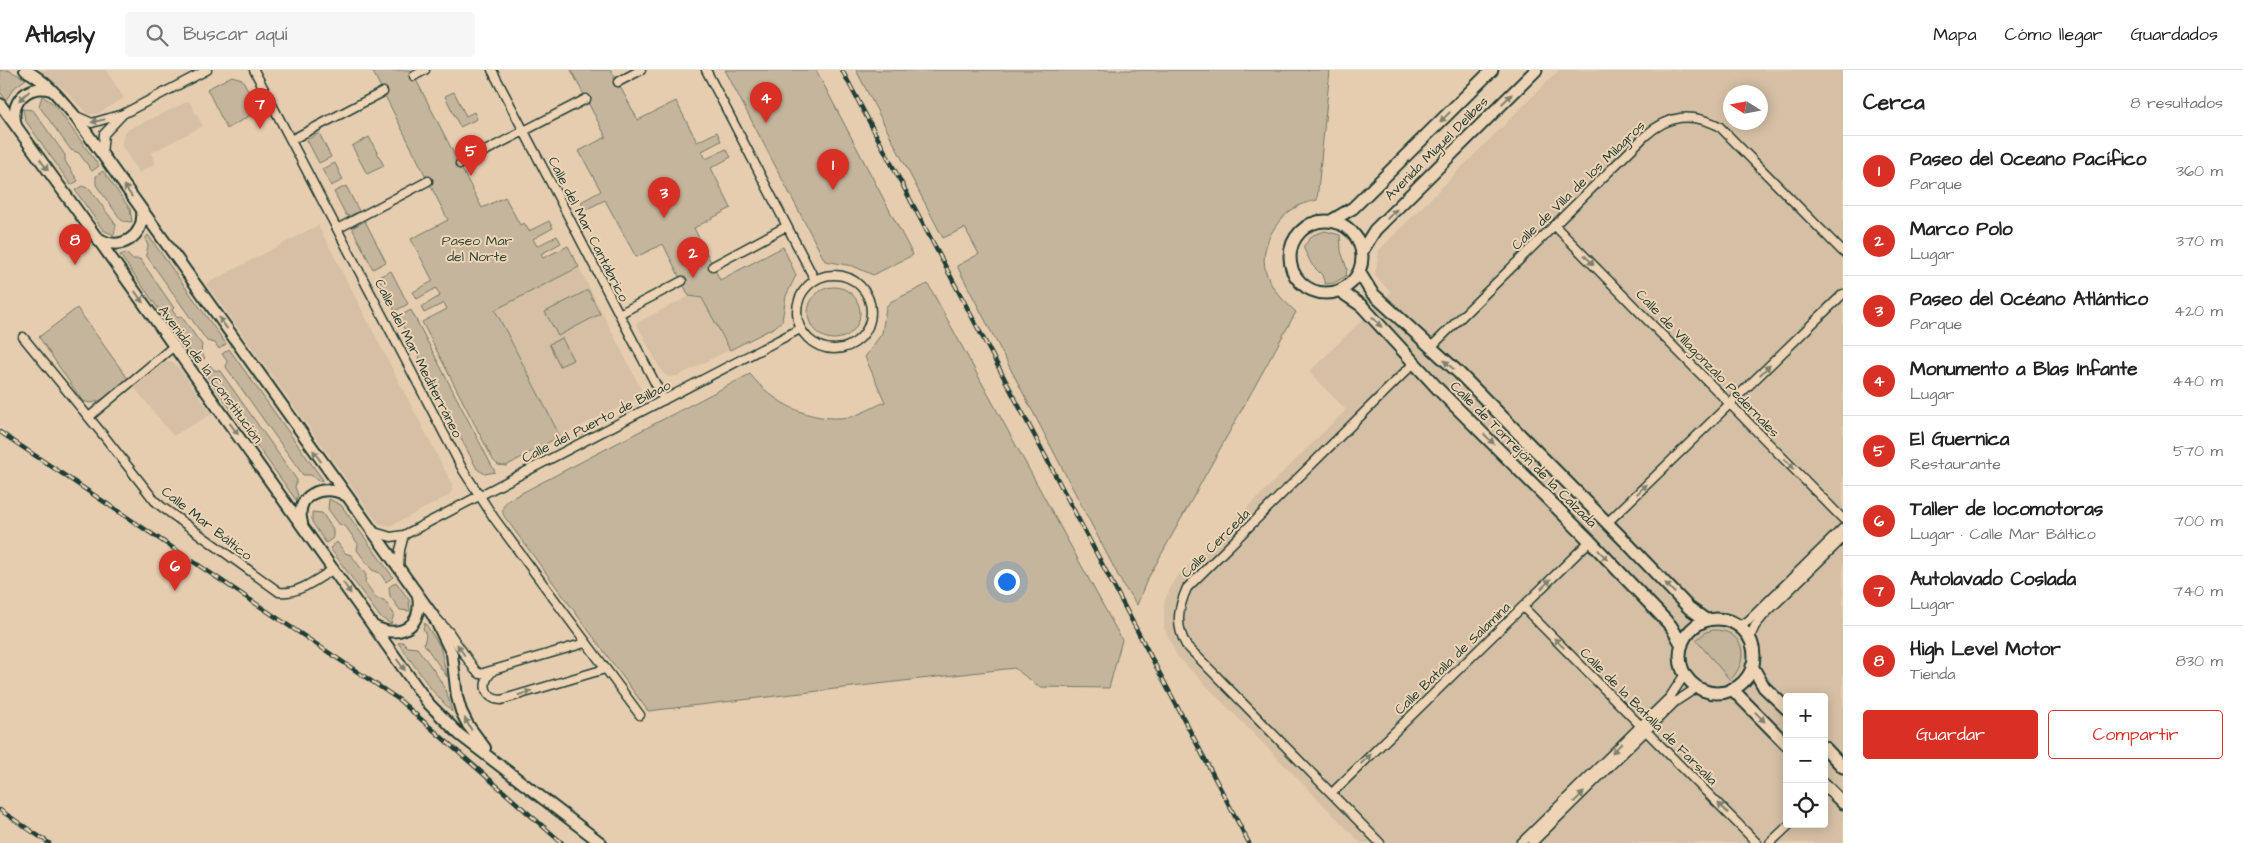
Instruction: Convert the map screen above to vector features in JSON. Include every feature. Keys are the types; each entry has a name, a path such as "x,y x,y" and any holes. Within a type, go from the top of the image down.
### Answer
{"main road":[{"name":"Avenida Miguel Delibes","path":"1331,221 1353,208 1492,70"},
{"name":"Avenida Miguel Delibes","path":"1362,252 1375,230 1536,70"},
{"path":"1331,221 1348,228 1359,242 1362,252 1359,272 1351,284 1340,291 1328,294 1316,292 1305,287 1297,278 1291,262 1293,244 1299,234 1308,226 1319,222 1331,221"},
{"name":"Calle de Torrejón de la Calzada","path":"1359,272 1372,293 1459,374 1689,608 1706,620"},
{"name":"Calle de Torrejón de la Calzada","path":"1340,291 1362,306 1414,363 1590,541 1671,626 1682,645"},
{"path":"1706,620 1723,620 1738,626 1749,639 1753,652 1752,666 1743,682 1732,689 1715,693 1698,687 1685,674 1680,660 1682,645 1694,627 1706,620"},
{"path":"1752,666 1764,687 1783,705"},
{"path":"1732,689 1783,741"},
{"path":"1828,751 1843,767"},
{"path":"1828,790 1843,803"}],"street":[{"path":"25,70 35,75 54,92 74,115 370,530 434,617 445,627 476,671 482,674 492,672 585,643"},
{"path":"74,115 92,123 123,114 207,70"},
{"name":"Calle del Mar Mediterráneo","path":"254,70 463,470 479,496 585,643 640,715"},
{"path":"414,76 425,70"},
{"name":"Calle del Mar Cantábrico","path":"492,70 664,400"},
{"path":"618,82 641,70"},
{"path":"706,70 815,280"},
{"path":"16,126 14,109 23,95 38,88 54,92"},
{"path":"291,140 383,92"},
{"path":"460,164 586,99"},
{"name":"Avenida de la Constitución","path":"0,104 432,708 460,735 498,762"},
{"path":"102,154 104,134 123,114"},
{"name":"Calle de Villa de los Milagros","path":"1430,348 1657,126 1670,120 1684,117 1710,122 1719,126 1843,252"},
{"path":"337,229 428,181"},
{"path":"97,238 113,244 130,240 141,227 142,211"},
{"name":"Calle de Villagonzalo Pedernales","path":"1554,225 1843,519"},
{"path":"713,266 787,226"},
{"path":"831,275 848,278 855,282 866,294 869,302 870,319 868,327 858,341 851,345 837,350 816,345 800,329 796,316 798,302 804,289 815,280 831,275"},
{"path":"618,314 682,281"},
{"path":"1607,523 1843,294"},
{"name":"Calle del Puerto de Bilbao","path":"370,530 385,537 404,535 800,329"},
{"name":"Calle Mar Báltico","path":"23,337 155,501 275,590 290,592 334,569"},
{"path":"89,417 174,346"},
{"name":"Calle Cerceda","path":"1380,843 1186,645 1179,633 1178,617 1181,602 1187,588 1414,363"},
{"path":"303,526 301,519 303,505 312,494 329,489 346,496"},
{"path":"1738,626 1748,621 1843,528"},
{"path":"399,570 400,550 404,535"},
{"path":"1749,639 1754,626 1843,538"},
{"name":"Calle Batalla de Salamina","path":"1332,793 1590,541"},
{"path":"372,626 394,633 408,628 417,618 418,596"},
{"name":"Calle de la Batalla de Farsalia","path":"1523,607 1757,843"},
{"path":"434,617 452,654 457,696 464,719 474,735 498,762 601,843"},
{"path":"492,672 485,682 486,690 491,697 498,700 605,669"},
{"path":"1532,843 1643,728 1670,697 1685,674"},
{"path":"1521,843 1643,728 1675,702 1698,687"},
{"path":"1770,843 1786,828"}],"shaded area":[{"path":"37,70 106,70 124,98 97,114 87,114 65,90"},
{"path":"1559,70 1843,70 1843,843 1361,843 1177,656 1164,628 1164,602 1174,580 1346,410 1309,372 1391,292 1375,276 1379,250"},
{"path":"189,101 203,126 151,153 156,163 139,173 121,145 124,133"},
{"path":"318,225 452,484 452,491 448,496 391,526 380,524 375,519 206,284"},
{"path":"579,267 641,389 634,400 560,436 495,309"},
{"path":"689,296 702,297 729,350 678,376 669,377 662,372 636,323"},
{"path":"167,361 173,362 179,368 212,414 173,436 134,387"}],"green space":[{"path":"0,70 8,70 26,79 14,88 6,100 0,92"},
{"name":"Paseo Mar del Norte","path":"372,70 411,70 482,208 505,197 520,225 524,223 529,231 549,221 553,228 533,239 537,246 557,236 561,243 541,254 543,258 568,246 579,267 495,310 560,436 506,466 498,465 493,460 422,322 447,309 444,303 424,313 421,307 440,296 436,288 417,299 413,292 433,281 411,239 448,220"},
{"path":"571,70 611,70 638,120 676,101 697,142 717,132 721,141 702,151 706,159 726,149 731,157 711,168 731,208 694,228 720,280 783,247 796,275 786,296 782,321 775,327 730,350 702,298 689,296 663,244 636,257 605,200 585,210 581,202 601,191 579,151 606,137"},
{"path":"725,70 816,70 913,255 873,275 853,266 825,261"},
{"path":"856,70 1330,70 1317,200 1300,205 1282,218 1270,236 1264,255 1267,275 1272,286 1296,312 1146,582 1137,605 1123,585 957,266 979,254 965,228 943,238"},
{"path":"232,76 242,79 259,110 227,129 207,89"},
{"path":"454,92 466,116 474,112 477,119 460,127 445,96"},
{"path":"42,96 54,104 99,166 92,171 79,153 71,150 39,106"},
{"path":"23,109 33,110 65,155 65,161 78,181 71,185 25,120"},
{"path":"319,133 331,157 319,163 307,140"},
{"path":"369,137 384,166 367,174 352,146"},
{"path":"335,163 343,180 331,186 322,169"},
{"path":"103,171 130,209 132,222 122,221 96,185 96,176"},
{"path":"82,186 90,189 116,225 114,235 103,230 75,190"},
{"path":"346,186 359,211 349,216 346,215 334,192"},
{"path":"365,221 386,262 373,269 353,230 354,227"},
{"path":"1325,231 1340,235 1341,251 1347,269 1346,276 1334,283 1325,284 1322,275 1312,265 1303,247 1313,235"},
{"path":"148,235 226,344 219,349 215,343 207,341 146,255 148,246 145,239"},
{"path":"126,253 132,259 140,259 174,308 172,310 178,318 181,316 202,345 201,352 205,358 198,364 120,255"},
{"path":"391,271 408,304 395,311 378,277"},
{"path":"928,284 1122,640 1109,688 1040,687 1014,668 648,711 504,516 504,505 510,499 750,374 781,402 807,414 820,417 849,417 885,402 865,357 882,333 886,307 890,302"},
{"path":"834,287 844,289 852,295 858,303 860,313 858,323 852,331 844,337 834,339 824,337 816,331 810,323 808,313 810,303 816,295 824,289"},
{"path":"588,290 600,314 558,336 545,312"},
{"path":"77,308 128,379 112,393 93,403 81,399 39,337"},
{"path":"411,310 495,472 485,474 477,469 398,317"},
{"path":"562,338 573,360 560,366 549,344"},
{"path":"229,349 323,480 318,481 311,475 303,475 226,367 227,361 222,354"},
{"path":"209,364 214,370 220,371 297,480 295,487 298,495 296,500 202,369"},
{"path":"329,499 341,505 393,577 386,582 380,573 372,570 357,550 358,544 346,527 339,524 328,509"},
{"path":"312,512 322,513 333,529 333,538 326,543 312,522"},
{"path":"337,542 345,553 351,555 366,575 365,582 376,598 384,600 394,614 391,624 380,617 330,548"},
{"path":"396,582 409,600 410,611 400,610 390,596 389,587"},
{"path":"425,623 440,646 447,677 424,644 426,635 423,628"},
{"path":"1713,630 1723,631 1732,635 1738,640 1741,647 1741,664 1730,680 1696,640 1706,632"},
{"path":"403,642 408,647 417,648 434,670 447,694 452,712 432,690 398,643"}],"railway":[{"path":"842,70 1249,843"},
{"path":"0,432 398,699 562,843"},
{"path":"0,810 49,843"}],"place":[{"name":"Monumento a Blas Infante","path":"766,123"},
{"name":"Autolavado Coslada","path":"260,129"},
{"name":"El Guernica","path":"471,176"},
{"name":"Paseo del Oceano Pacífico","path":"833,190"},
{"name":"Paseo del Océano Atlántico","path":"664,218"},
{"name":"High Level Motor","path":"75,265"},
{"name":"Marco Polo","path":"693,278"},
{"name":"Taller de locomotoras","path":"175,591"}]}
